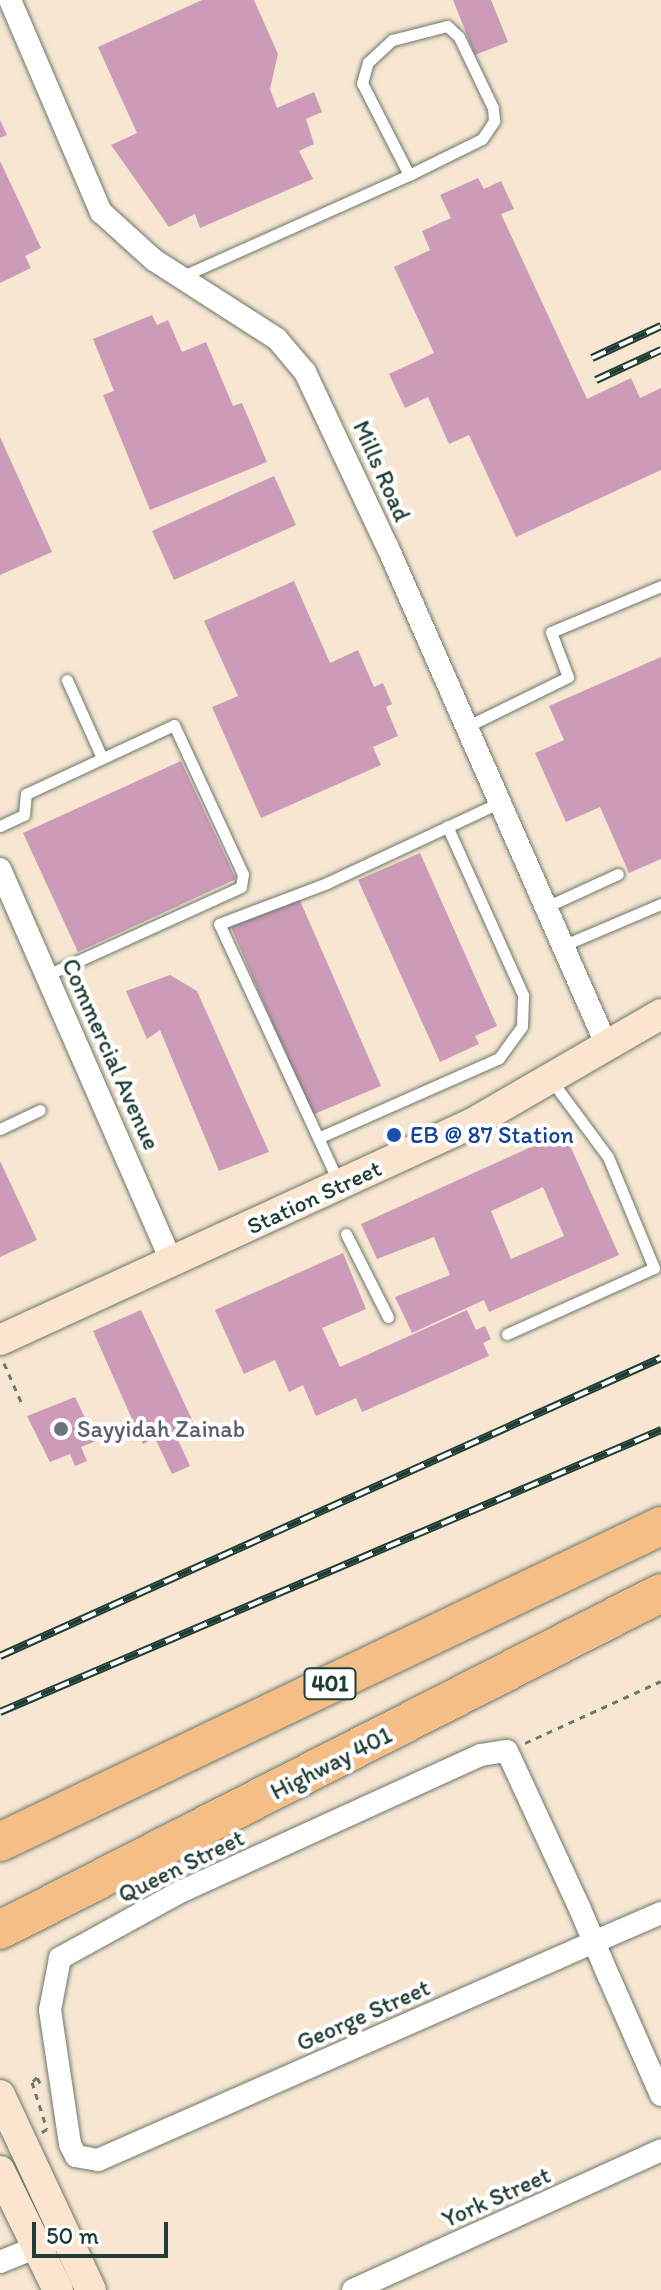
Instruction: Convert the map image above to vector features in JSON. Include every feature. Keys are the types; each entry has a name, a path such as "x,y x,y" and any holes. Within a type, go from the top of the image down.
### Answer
{"highway":[{"name":"401","path":"0,1842 661,1526"},
{"name":"Highway 401","path":"0,1930 661,1593"}],"street":[{"name":"Mills Road","path":"10,0 101,212 154,260 277,339 305,372 468,726 606,1044"},
{"name":"Commercial Avenue","path":"0,869 172,1262"},
{"name":"Station Street","path":"2,1350 172,1262 340,1186 551,1079 661,1014"},
{"path":"507,1751 661,2095"},
{"name":"Queen Street","path":"86,2162 70,2144 52,2040 52,1985 60,1958 180,1892 481,1755 507,1751"},
{"name":"George Street","path":"86,2162 661,1913"},
{"path":"0,2095 91,2290"},
{"name":"York Street","path":"353,2290 661,2150"},
{"path":"0,2171 58,2290"},
{"path":"0,2262 65,2236"}],"lane":[{"path":"183,276 409,175 482,139 494,121 459,37 447,26 392,40 368,62 362,83 409,175"},
{"path":"468,726 568,677 551,632 661,586"},
{"path":"67,680 102,758"},
{"path":"0,826 24,815 26,794 174,725 243,874 241,887 47,975"},
{"path":"340,1186 219,924 327,883 501,802"},
{"path":"318,1138 499,1058 522,1026 523,995 447,826"},
{"path":"546,907 618,874"},
{"path":"561,946 661,904"},
{"path":"507,1334 654,1268 608,1157 551,1079"},
{"path":"0,1129 40,1110"},
{"path":"346,1234 388,1317"}],"path":[{"path":"2,1350 22,1404"},
{"path":"507,1751 661,1681"}],"building":[{"path":"202,0 254,0 278,54 270,89 277,108 314,92 322,112 306,119 314,144 299,151 313,179 200,228 195,214 169,227 111,145 137,133 98,47"},
{"path":"453,0 491,0 508,42 475,55"},
{"path":"0,120 7,135 0,138"},
{"path":"0,161 41,248 25,256 31,268 0,283"},
{"path":"478,178 484,189 501,181 514,209 501,214 587,399 631,378 640,398 661,388 661,470 516,537 469,435 449,444 428,397 405,408 389,374 434,353 394,267 430,250 422,231 451,218 440,195"},
{"path":"152,315 157,325 168,320 182,352 206,342 233,406 242,403 267,462 150,510 103,395 114,391 93,339"},
{"path":"0,437 52,552 0,575"},
{"path":"274,476 296,525 174,580 152,531"},
{"path":"294,581 330,663 358,650 374,687 383,683 392,704 386,707 398,736 373,747 381,765 261,818 212,707 238,696 204,621"},
{"path":"661,657 661,859 629,873 600,807 566,822 535,753 564,740 549,706"},
{"path":"181,761 236,879 78,952 23,833"},
{"path":"420,853 497,1026 475,1036 479,1044 440,1062 358,880"},
{"path":"298,896 381,1086 312,1115 230,925"},
{"path":"170,975 197,991 269,1152 219,1171 160,1030 147,1039 126,991"},
{"path":"564,1132 619,1255 489,1312 484,1300 412,1333 395,1297 450,1275 434,1237 377,1259 361,1224","holes":["543,1187 564,1236 511,1259 491,1211"]},
{"path":"0,1161 37,1240 0,1257"},
{"path":"343,1253 366,1309 322,1328 340,1367 467,1310 476,1330 485,1326 491,1339 483,1343 489,1356 362,1412 356,1398 316,1416 303,1385 289,1392 275,1360 244,1374 215,1310"},
{"path":"141,1310 193,1422 183,1427 187,1435 178,1440 190,1466 172,1474 155,1438 143,1444 93,1331"},
{"name":"Sayyidah Zainab","path":"75,1397 96,1441 81,1447 87,1461 75,1466 70,1454 50,1462 27,1416"}],"railway":[{"path":"592,358 661,326"},
{"path":"596,380 661,350"},
{"path":"0,1656 661,1358"},
{"path":"0,1712 661,1430"}],"place":[{"name":"EB @ 87 Station","path":"394,1135"},
{"name":"Sayyidah Zainab","path":"61,1429"}]}
